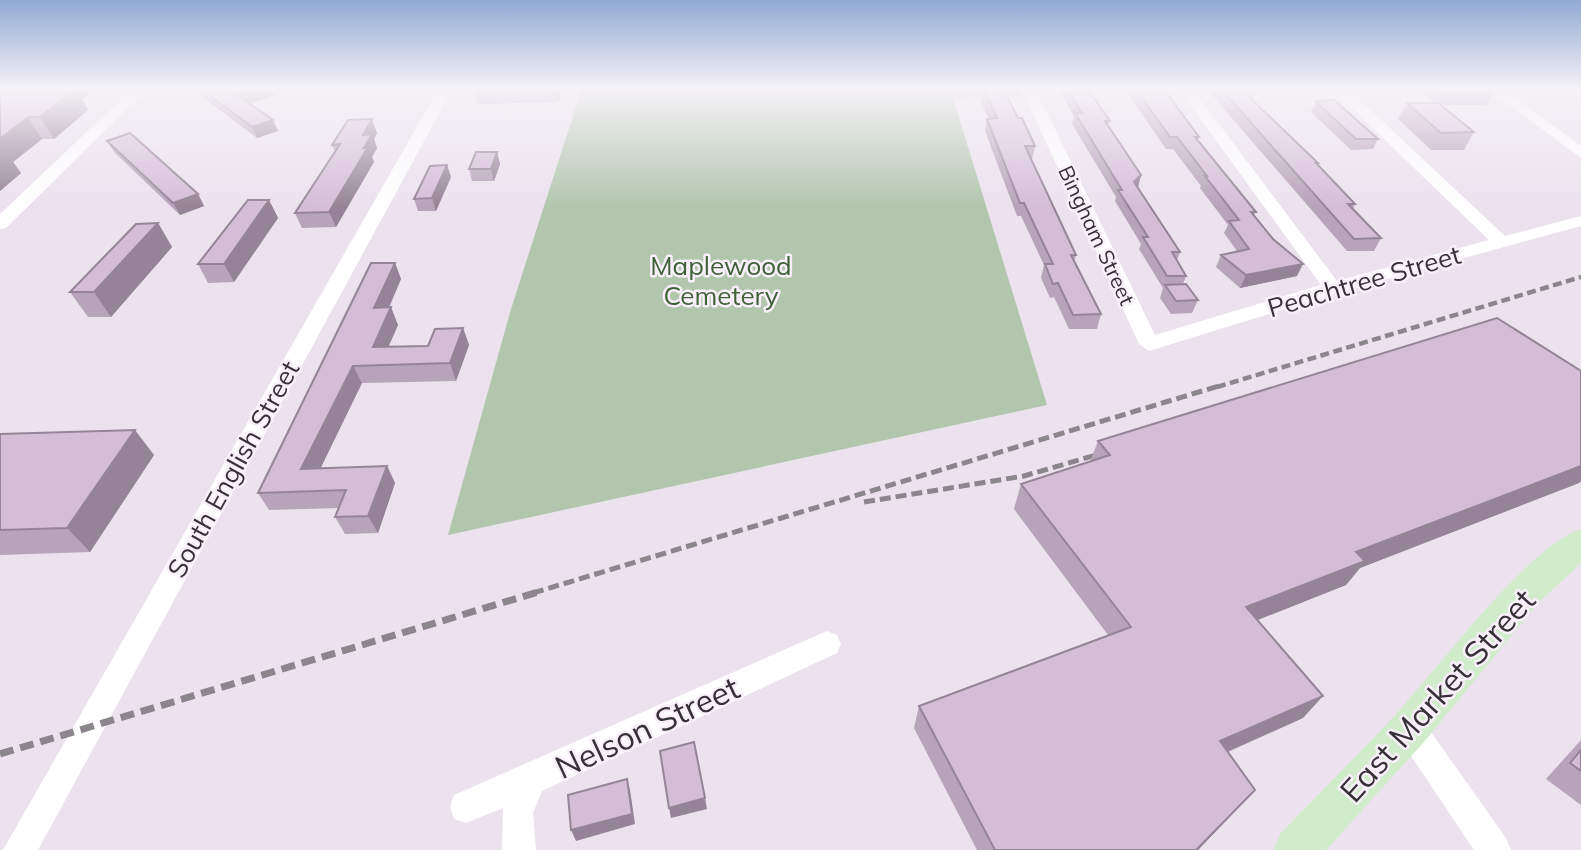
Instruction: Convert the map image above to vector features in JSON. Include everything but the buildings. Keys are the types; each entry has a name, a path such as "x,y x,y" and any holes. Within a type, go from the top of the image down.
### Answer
{"main road":[{"name":"East Market Street","path":"1297,850 1410,728 1525,592 1581,543"}],"street":[{"path":"0,223 100,128"},
{"name":"South English Street","path":"20,850 424,128"},
{"name":"Bingham Street","path":"1047,128 1149,344"},
{"path":"1214,128 1333,288"},
{"path":"1380,128 1501,242"},
{"path":"1554,128 1573,140 1581,153"},
{"name":"Peachtree Street","path":"1149,344 1333,288 1581,221"},
{"name":"Nelson Street","path":"466,807 531,780 827,644"},
{"path":"1410,728 1494,850"},
{"path":"519,850 517,813 531,780"}],"green space":[{"name":"Maplewood Cemetery","path":"569,128 962,128 1047,405 448,535 511,309"}],"railway":[{"path":"1217,387 1581,277"},
{"path":"533,593 1222,385"},
{"path":"864,502 1024,476 1110,451"},
{"path":"0,754 538,592"}]}
